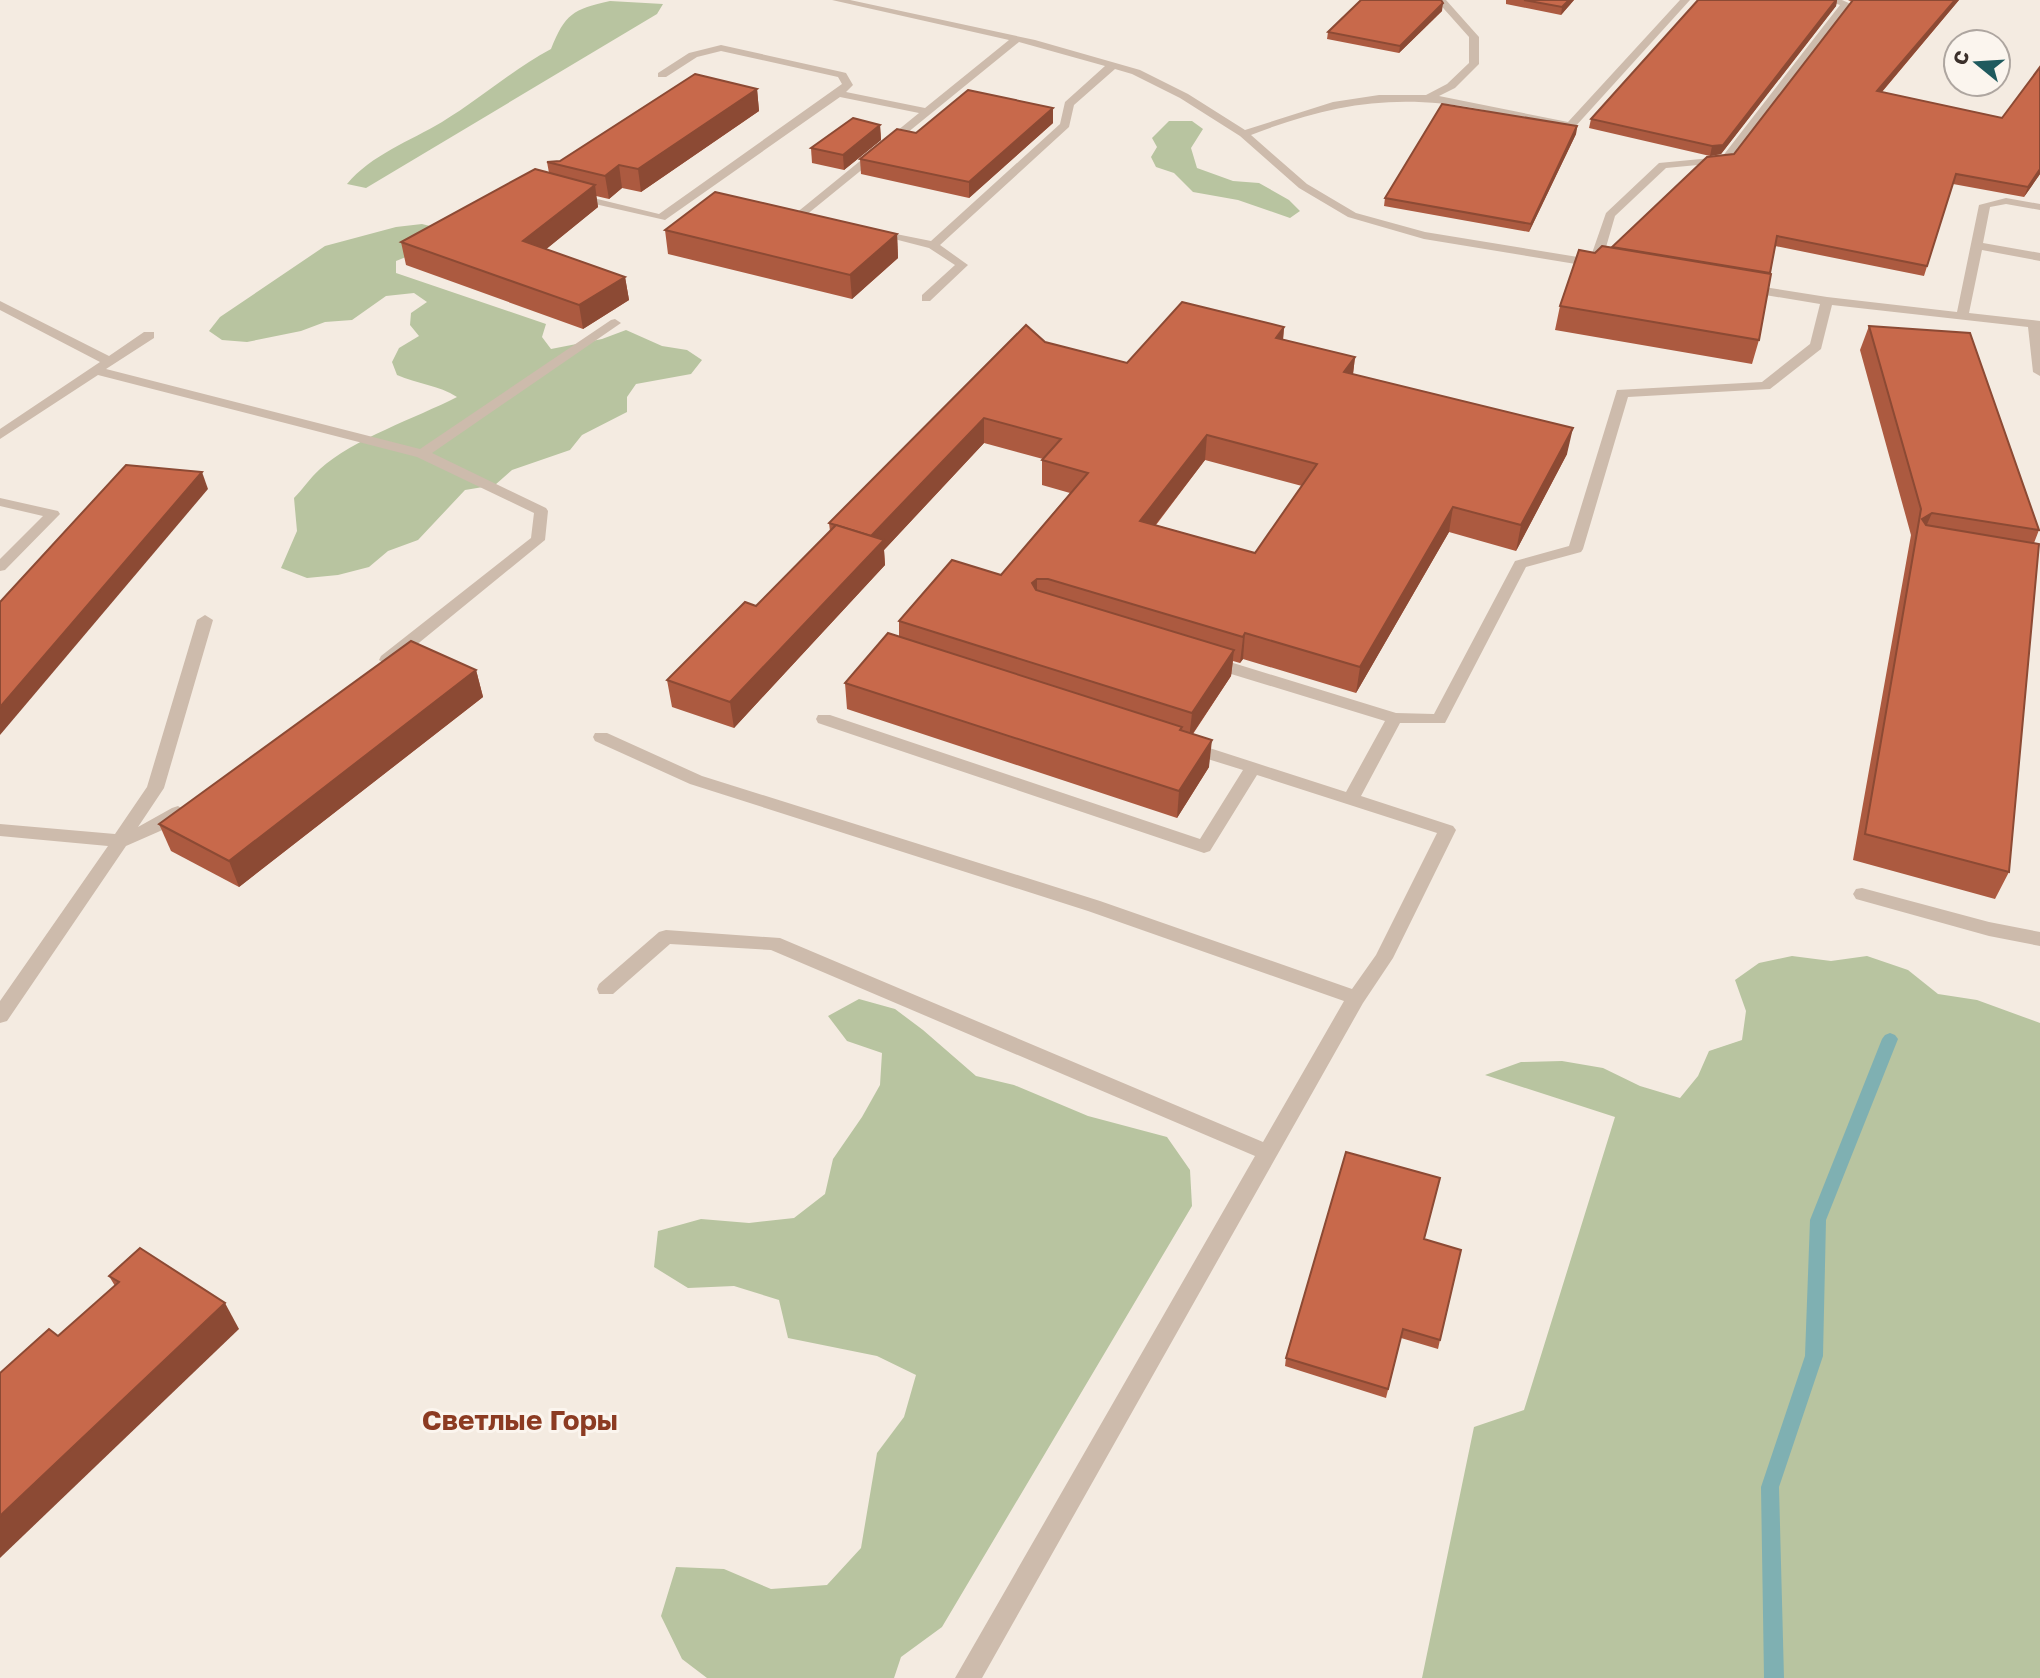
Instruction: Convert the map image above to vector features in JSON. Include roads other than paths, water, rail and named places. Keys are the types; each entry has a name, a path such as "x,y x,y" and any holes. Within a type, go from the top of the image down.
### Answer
{"street":[{"path":"837,0 1017,39 1136,72 1184,96 1244,134 1303,186 1352,215 1424,235 1608,265"},
{"path":"1428,98 1451,86 1474,64 1474,37 1441,0"},
{"path":"1244,134 1313,108 1378,97 1428,98 1570,126 1685,0"},
{"path":"1595,263 1610,215 1664,165 1725,160 1846,4 1830,0"},
{"path":"815,217 796,213 1017,39"},
{"path":"560,192 661,218 848,85 842,75 721,48 693,55 662,75"},
{"path":"933,245 1065,125 1069,104 1113,65"},
{"path":"838,93 927,112"},
{"path":"1962,317 1985,205 2006,201 2040,207"},
{"path":"867,229 933,245 962,265 926,299"},
{"path":"1977,246 2040,257"},
{"path":"1732,285 1828,301 2037,324 2040,372"},
{"path":"1199,659 1395,718 1439,719 1520,564 1576,550 1622,393 1765,386 1816,346 1828,301"},
{"path":"0,305 111,362"},
{"path":"422,454 615,323"},
{"path":"0,435 149,335"},
{"path":"97,371 422,454 541,511 538,540 374,669"},
{"path":"0,502 53,514 0,567"},
{"path":"0,1016 155,788 205,620"},
{"path":"1351,799 1395,718"},
{"path":"824,719 1204,847 1253,768"},
{"path":"601,737 696,780 1094,906 1356,998"},
{"path":"968,1678 1356,998 1384,958 1447,830 1174,743"},
{"path":"0,830 121,841 161,824 195,800"},
{"path":"1862,894 1989,929 2040,939"},
{"path":"606,989 666,937 773,943 1268,1153"}],"waterway":[{"path":"1774,1678 1770,1487 1814,1356 1818,1220 1890,1039"}],"district":[{"name":"Светлые Горы","path":"520,1419"}]}
